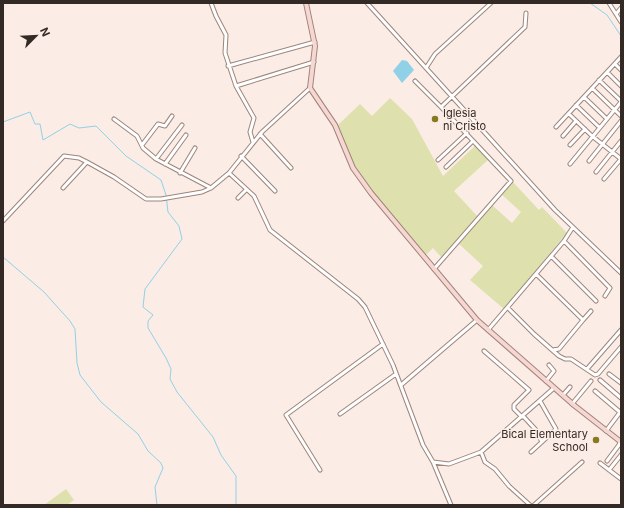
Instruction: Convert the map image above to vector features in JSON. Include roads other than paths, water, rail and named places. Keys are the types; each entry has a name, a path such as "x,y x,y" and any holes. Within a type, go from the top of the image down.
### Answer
{"street":[{"path":"211,3 226,35 224,50 228,66 236,86 254,118 250,132 253,142"},
{"path":"3,221 64,156 79,158 87,162 114,177 143,198 161,199 202,192 211,188 229,172 260,134 310,88 315,42 306,3"},
{"path":"367,3 555,210 621,272"},
{"path":"426,68 435,54 491,3"},
{"path":"608,3 621,22"},
{"path":"616,14 621,8"},
{"path":"441,107 525,27 526,13"},
{"path":"228,66 315,42"},
{"path":"556,127 621,58"},
{"path":"236,86 314,62"},
{"path":"615,64 621,70"},
{"path":"607,72 621,86"},
{"path":"570,164 621,102 599,80"},
{"path":"415,81 508,177 510,182 434,269"},
{"path":"310,88 335,126 350,163 357,175 477,320 572,404 621,442 607,461"},
{"path":"592,88 621,116"},
{"path":"584,97 607,119"},
{"path":"576,106 600,127"},
{"path":"568,114 592,136 621,159 604,179"},
{"path":"142,145 158,124 165,126 172,116"},
{"path":"114,119 137,136 142,145 156,159 211,188"},
{"path":"562,136 576,121"},
{"path":"588,161 621,121"},
{"path":"156,159 182,125"},
{"path":"570,145 585,129"},
{"path":"438,160 466,133"},
{"path":"260,134 291,168"},
{"path":"165,164 186,135"},
{"path":"446,167 474,141"},
{"path":"596,172 621,141"},
{"path":"180,173 195,148"},
{"path":"241,156 275,191"},
{"path":"63,188 87,162"},
{"path":"229,172 256,200 270,230 362,303 383,344 401,385 423,445 433,462 451,505"},
{"path":"238,198 246,190"},
{"path":"488,330 564,241 573,227"},
{"path":"564,241 610,288 605,296"},
{"path":"551,256 596,301"},
{"path":"536,274 583,320"},
{"path":"508,308 563,358 571,359 597,375 621,347"},
{"path":"553,350 559,349 591,311"},
{"path":"401,385 477,320"},
{"path":"587,369 621,330"},
{"path":"320,470 286,415 383,344"},
{"path":"484,351 529,390 514,405 514,409 537,432 542,442"},
{"path":"546,381 554,371 549,365"},
{"path":"340,414 396,374"},
{"path":"609,374 621,384"},
{"path":"600,380 621,398"},
{"path":"572,404 591,382"},
{"path":"563,395 570,387"},
{"path":"433,462 449,464 481,452 540,402 554,388"},
{"path":"595,391 621,412 606,431"},
{"path":"531,452 556,429 540,402"},
{"path":"481,452 485,462 495,469 509,486 530,505"},
{"path":"608,470 621,455"},
{"path":"534,505 582,462"},
{"path":"600,463 620,479"}],"water":[{"path":"402,60 407,61 414,70 402,83 393,71"}],"waterway":[{"path":"590,3 607,15 621,36"},
{"path":"3,122 30,112 35,124 40,124 43,140 70,124 79,128 96,126 126,156 161,180 166,195 168,212 179,226 182,239 145,289 143,307 153,315 148,321 148,328 171,369 170,379 177,392 213,437 221,455 236,476 236,505"},
{"path":"3,257 44,292 70,321 75,329 77,363 80,375 101,402 138,434 148,451 161,463 163,468 155,487 157,505"}],"place":[{"name":"Iglesia ni Cristo","path":"435,119"},
{"name":"Bical Elementary School","path":"596,440"}]}
